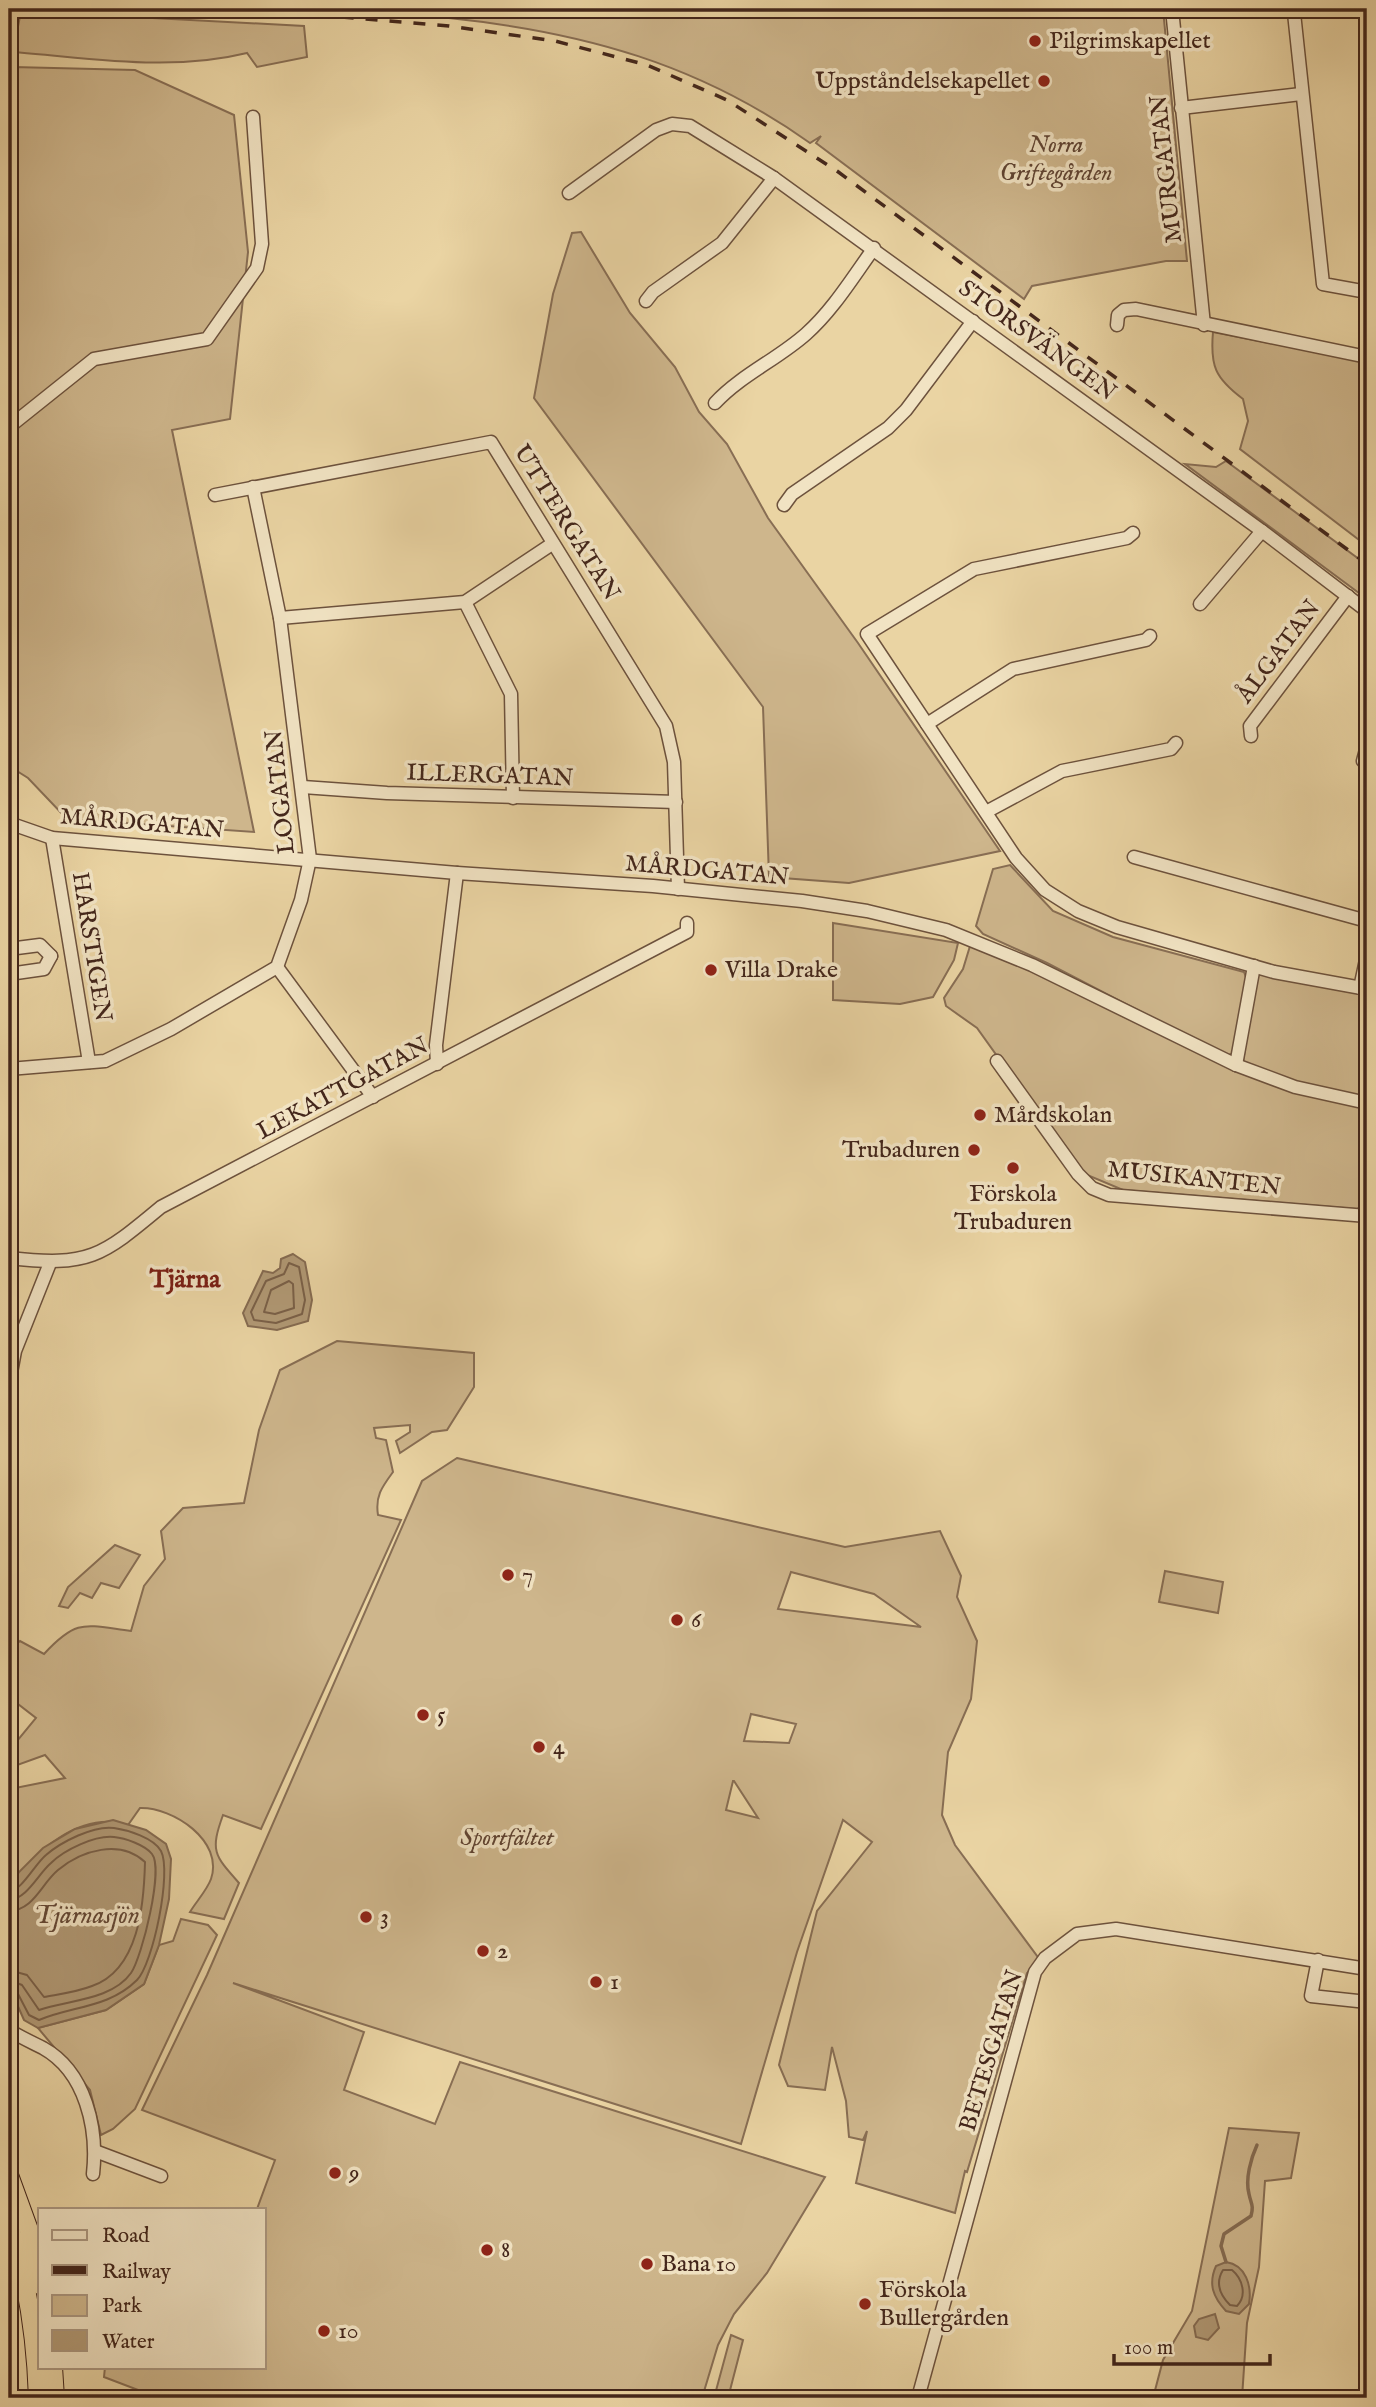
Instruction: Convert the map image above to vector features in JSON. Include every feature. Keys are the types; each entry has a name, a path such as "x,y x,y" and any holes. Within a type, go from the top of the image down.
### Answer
{"highway":[{"path":"9,2175 29,2230 38,2275"},
{"path":"9,2225 25,2284 36,2355 38,2398"},
{"path":"53,2368 55,2398"}],"street":[{"name":"MURGATAN","path":"1172,9 1204,325"},
{"path":"1298,9 1294,13 1301,94 1322,284 1367,292"},
{"path":"1181,108 1301,94"},
{"path":"9,427 94,359 207,339 257,268 262,244 253,117"},
{"name":"STORSVÄNGEN","path":"569,193 656,130 671,124 690,126 774,178 874,248 1262,531 1367,611"},
{"path":"646,301 653,292 722,243 774,178"},
{"path":"715,403 727,390 808,332 828,312 874,248"},
{"path":"1118,325 1118,315 1124,310 1136,309 1367,358"},
{"path":"784,505 792,494 897,419 973,321"},
{"name":"UTTERGATAN","path":"215,495 491,442 666,726 674,762 678,889"},
{"name":"LOGATAN","path":"253,487 281,618 310,859 302,900 277,967"},
{"path":"1200,604 1262,531"},
{"path":"1133,533 1127,538 974,569 867,634 1016,858 1045,890 1078,911 1117,927 1254,967 1363,989 1367,955"},
{"path":"281,618 464,602 552,544"},
{"name":"ÅLGATAN","path":"1251,736 1250,726 1348,596"},
{"path":"464,602 512,694 513,798"},
{"path":"927,724 1013,669 1146,640 1150,636"},
{"path":"986,812 1062,771 1171,749 1176,743"},
{"path":"1363,761 1367,746"},
{"name":"ILLERGATAN","path":"303,787 513,798 676,802"},
{"name":"MÅRDGATAN","path":"9,823 52,838 802,901 946,930 1032,965 1236,1065 1295,1087 1367,1103"},
{"name":"HARSTIGEN","path":"52,838 89,1062"},
{"path":"1134,857 1160,858 1367,921"},
{"path":"437,1064 436,1045 457,873"},
{"name":"LEKATTGATAN","path":"9,1258 50,1263 79,1261 115,1245 161,1207 687,932 687,923"},
{"path":"9,950 40,946 51,956 71,954"},
{"path":"9,974 44,969 51,956"},
{"path":"9,1069 105,1061 171,1029 277,967 373,1097"},
{"path":"1236,1065 1254,967"},
{"name":"MUSIKANTEN","path":"997,1061 1077,1174 1092,1188 1109,1195 1156,1200 1367,1216"},
{"path":"9,1384 15,1351 50,1263"},
{"name":"BETESGATAN","path":"918,2398 1013,2044 1035,1972 1045,1958 1077,1934 1116,1928 1367,1969"},
{"path":"1318,1960 1311,1996 1367,2002"},
{"path":"9,2030 43,2048 65,2067 85,2097 95,2137 93,2174"},
{"path":"9,2044 30,2043"},
{"path":"95,2151 161,2176"}],"green space":[{"name":"Norra Griftegården","path":"434,9 1163,9 1187,261 1166,261 1032,286 1024,299 816,143 821,136 810,143 726,92 638,56 546,32 449,18"},
{"path":"21,11 304,26 307,57 257,67 247,53 218,59 160,63 13,52"},
{"path":"13,67 135,70 234,115 248,252 230,419 172,430 254,832 67,819 28,778 9,766 9,88"},
{"path":"581,232 630,313 675,367 699,412 727,444 768,518 858,643 1000,851 849,883 769,877 763,707 534,398 553,294 572,233"},
{"path":"1213,332 1367,362 1367,546 1240,449 1248,421 1243,399 1220,378 1216,370 1212,354"},
{"path":"1226,461 1367,565 1367,599 1185,464 1216,467"},
{"path":"1010,865 1053,911 1113,937 1244,972 1247,980 1234,1053 1226,1056 1047,963 983,934 976,926 993,869"},
{"path":"833,923 958,943 954,960 933,997 900,1004 833,1000"},
{"path":"970,946 1041,975 1232,1067 1367,1108 1367,1204 1357,1209 1123,1190 1080,1172 977,1028 946,1006 944,998 963,969"},
{"path":"1262,973 1367,995 1367,1099 1298,1084 1243,1062 1255,978"},
{"path":"337,1341 474,1353 474,1387 447,1430 432,1432 400,1453 396,1441 410,1432 410,1425 374,1428 376,1438 386,1440 393,1472 380,1492 378,1515 401,1520 261,1829 223,1815 216,1837 217,1852 224,1866 239,1883 224,1919 190,1912 211,1879 213,1865 203,1840 180,1820 153,1809 140,1808 128,1825 93,1823 60,1837 31,1861 9,1889 10,1789 65,1778 45,1755 17,1765 9,1774 9,1745 13,1746 36,1718 9,1697 13,1679 9,1675 9,1650 20,1641 44,1654 65,1634 83,1627 131,1631 144,1586 165,1559 161,1531 183,1508 244,1503 259,1430 280,1370"},
{"name":"Sportfältet","path":"457,1458 845,1547 940,1531 961,1576 957,1597 977,1641 971,1699 948,1752 942,1815 955,1845 1040,1960 1027,1973 967,2172 965,2171 955,2213 856,2183 867,2131 863,2140 849,2137 846,2101 832,2047 825,2090 788,2086 779,2065 817,1911 872,1842 843,1820 797,1952 741,2144 233,1983 364,2032 344,2090 435,2124 460,2062 825,2177 767,2273 734,2314 718,2345 702,2398 159,2398 104,2377 105,2368 266,2368 266,2208 257,2208 275,2160 142,2110 207,1975 422,1481","holes":["791,1572 874,1594 921,1627 778,1609","751,1714 796,1724 789,1743 744,1741","734,1781 758,1818 726,1810"]},
{"path":"115,1545 140,1555 119,1588 101,1583 92,1598 80,1593 68,1608 59,1606 68,1587"},
{"path":"1165,1571 1223,1582 1218,1613 1159,1602"},
{"path":"181,1919 208,1925 217,1935 135,2109 113,2129 101,2135 90,2090 38,2028 106,2010 144,1984 159,1945 173,1941"},
{"path":"1229,2128 1299,2133 1291,2178 1265,2181 1259,2267 1247,2323 1242,2398 1153,2398 1163,2360 1192,2311"},
{"path":"731,2335 743,2340 728,2398 714,2398"}],"water":[{"path":"293,1254 305,1262 312,1300 308,1321 277,1330 248,1326 243,1313 263,1271 273,1273 280,1268 281,1259"},
{"name":"Tjärnasjön","path":"113,1820 146,1830 166,1844 171,1859 169,1899 159,1945 144,1984 106,2010 38,2028 24,2020 9,1986 9,1889 19,1872 43,1848 75,1829"},
{"path":"1226,2262 1243,2272 1248,2284 1249,2304 1239,2314 1226,2311 1213,2290 1212,2279 1216,2266"},
{"path":"1215,2314 1219,2328 1208,2340 1196,2337 1194,2326 1199,2319"}],"waterway":[{"path":"1226,2262 1221,2246 1224,2234 1251,2216 1248,2175 1257,2145"}],"railway":[{"path":"246,9 449,26 555,41 647,65 727,100 837,171 1367,564"}],"place":[{"name":"Pilgrimskapellet","path":"1035,41"},
{"name":"Uppståndelsekapellet","path":"1044,81"},
{"name":"Villa Drake","path":"711,970"},
{"name":"Mårdskolan","path":"980,1115"},
{"name":"Trubaduren","path":"974,1150"},
{"name":"Förskola Trubaduren","path":"1013,1168"},
{"name":"7","path":"508,1575"},
{"name":"6","path":"677,1620"},
{"name":"5","path":"423,1715"},
{"name":"4","path":"539,1747"},
{"name":"3","path":"366,1917"},
{"name":"2","path":"483,1951"},
{"name":"1","path":"596,1982"},
{"name":"9","path":"335,2173"},
{"name":"8","path":"487,2250"},
{"name":"Bana 10","path":"647,2264"},
{"name":"Förskola Bullergården","path":"865,2304"},
{"name":"10","path":"324,2331"}],"district":[{"name":"Tjärna","path":"185,1279"}]}
